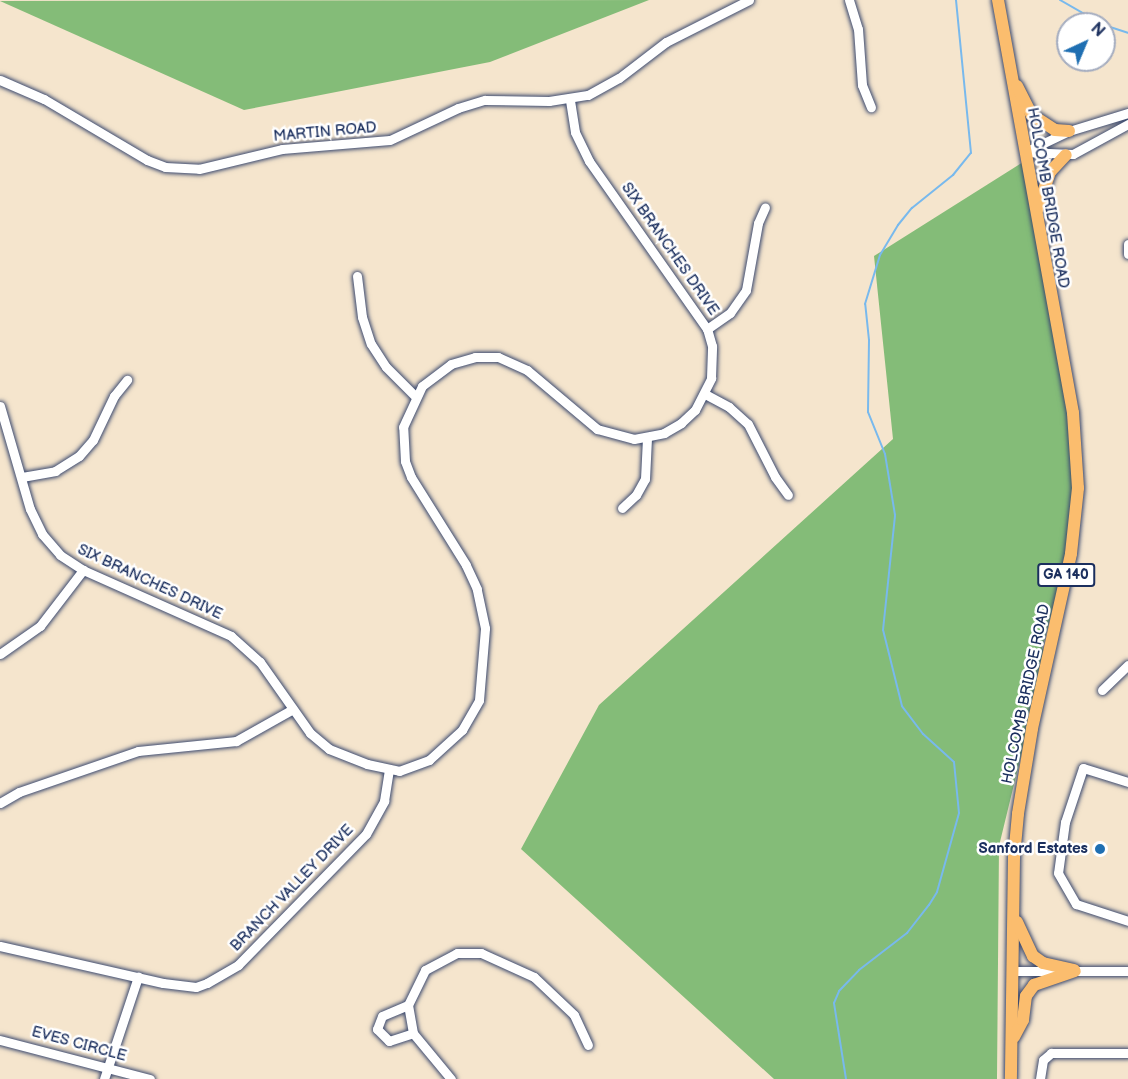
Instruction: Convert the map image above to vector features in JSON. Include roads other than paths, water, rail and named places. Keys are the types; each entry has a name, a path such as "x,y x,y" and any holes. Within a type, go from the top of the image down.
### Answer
{"main road":[{"name":"HOLCOMB BRIDGE ROAD","path":"998,0 1073,413 1078,488 1071,555 1023,773 1014,857 1011,1079"},
{"path":"1010,73 1032,115 1055,130 1069,131"},
{"path":"1036,214 1050,172 1066,154"},
{"path":"1014,914 1033,956 1043,963 1075,971"},
{"path":"1012,1040 1023,1020 1026,996 1034,985 1075,971"}],"street":[{"name":"MARTIN ROAD","path":"0,80 44,99 147,160 185,170 211,168 282,149 390,140 458,108 485,100 570,100 605,87 666,42 748,0"},
{"path":"849,0 858,29 862,85 871,107"},
{"name":"SIX BRANCHES DRIVE","path":"0,406 30,508 42,534 60,555 82,570 231,636 260,662 293,709 328,748 389,768 414,767 442,751 471,717 482,682 485,628 477,589 405,461 403,427 415,396 432,377 452,364 475,357 498,357 527,370 597,429 621,437 646,438 681,423 705,394 713,362 707,329 589,161 575,132 570,100"},
{"path":"1024,152 1069,131 1128,117"},
{"path":"1024,152 1066,154 1128,117"},
{"path":"707,329 730,313 746,290 758,223 765,207"},
{"path":"1128,244 1128,254"},
{"path":"357,276 362,317 371,344 386,368 415,396"},
{"path":"22,477 55,471 79,456 93,440 114,396 127,380"},
{"path":"705,394 729,407 748,424 775,477 788,495"},
{"path":"622,508 636,495 645,478 646,438"},
{"path":"0,654 40,626 82,570"},
{"path":"1102,690 1128,665"},
{"path":"0,803 19,792 138,752 236,741 293,709"},
{"name":"BRANCH VALLEY DRIVE","path":"0,946 138,977 196,987 238,965 366,834 384,801 389,768"},
{"path":"1128,782 1083,768 1065,822 1058,873 1076,904 1128,921"},
{"path":"451,1079 413,1033 408,1005 416,982 434,962 457,952 481,953 534,977 574,1015 588,1045"},
{"path":"1014,971 1128,971"},
{"path":"104,1079 138,977"},
{"path":"408,1005 381,1016 376,1029 389,1041 413,1033"},
{"name":"EVES CIRCLE","path":"0,1040 108,1066 150,1079"},
{"path":"1040,1079 1043,1060 1052,1053 1128,1053"}],"waterway":[{"path":"846,1079 834,1003 839,991 859,970 907,933 929,905 937,892 959,813 954,762 923,734 902,706 883,630 895,515 885,454 868,412 869,340 865,304 880,255 898,225 912,208 953,175 971,153 956,0"},
{"path":"1060,0 1081,12"},
{"path":"1116,29 1128,33"}],"place":[{"name":"Sanford Estates","path":"1100,849"}]}
